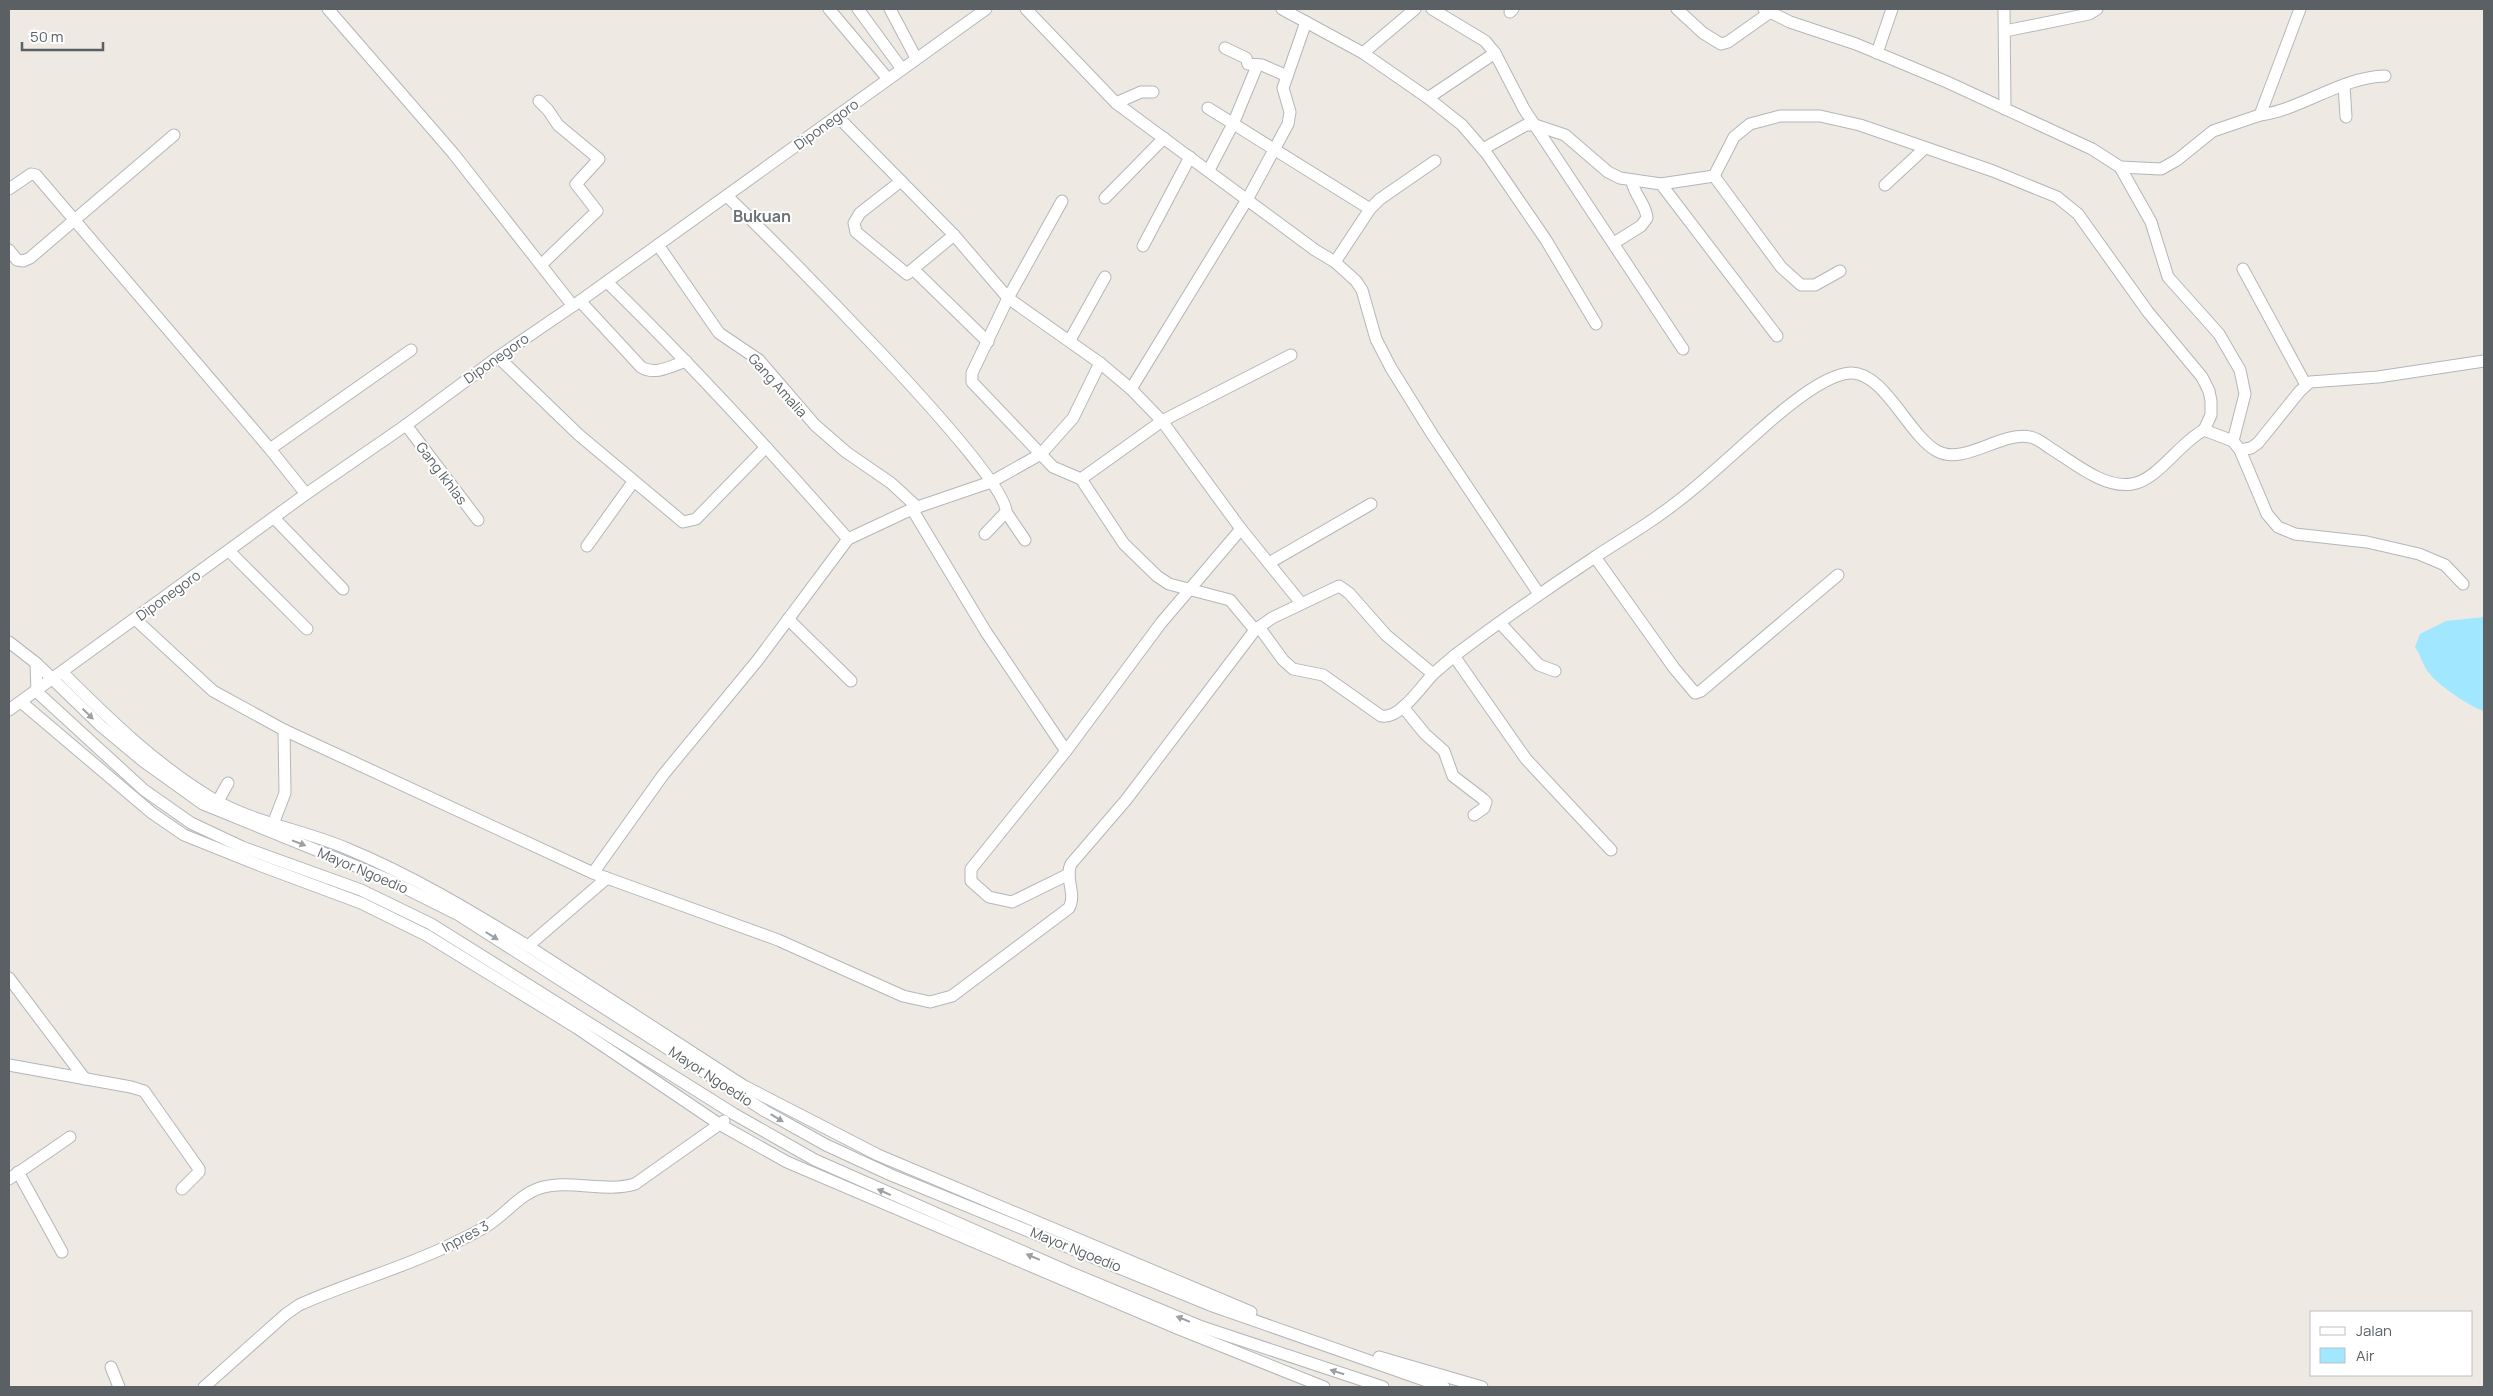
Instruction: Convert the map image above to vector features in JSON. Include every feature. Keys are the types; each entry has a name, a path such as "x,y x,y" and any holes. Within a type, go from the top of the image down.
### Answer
{"street":[{"path":"328,9 453,153 542,264 577,303 641,367 648,372 654,372 686,361"},
{"path":"829,9 888,80"},
{"path":"858,9 902,69"},
{"path":"890,9 916,58"},
{"name":"Diponegoro","path":"9,710 37,692 306,494 607,282 986,9"},
{"path":"1026,9 1116,103 1248,198 1315,250 1334,262 1359,285 1376,339 1391,368 1432,434 1539,594"},
{"path":"1285,9 1363,53 1428,98 1462,125 1483,149 1546,240 1596,324"},
{"path":"1363,53 1415,9"},
{"path":"1432,9 1485,41 1495,53 1524,109 1683,349"},
{"path":"1677,9 1703,33 1721,44 1728,42 1767,11 1877,53 2005,109 2092,149 2120,167 2151,222 2168,277 2179,292 2220,334 2240,370 2245,394 2236,445 2266,514 2278,527 2295,534 2367,542 2419,554 2445,566 2463,584"},
{"path":"1877,53 1892,9"},
{"path":"2004,9 2005,109"},
{"path":"2005,31 2089,14 2097,9"},
{"path":"2260,115 2300,9"},
{"path":"1131,388 1248,198 1290,117 1289,106 1283,88 1306,22"},
{"path":"1225,48 1246,58 1248,64 1262,65 1287,76"},
{"path":"1428,98 1495,53"},
{"path":"1209,170 1233,124 1257,66"},
{"path":"2120,167 2161,169 2177,160 2213,130 2260,115 2278,112 2367,77 2385,76"},
{"path":"2344,85 2346,117"},
{"path":"1116,103 1141,92 1153,92"},
{"path":"539,101 548,110 558,126 598,159 576,184 597,211 542,264"},
{"path":"1208,108 1370,209"},
{"path":"838,116 954,235 1008,298 1070,340 1131,388 1162,421 1241,529 1301,603"},
{"path":"1062,201 1008,298 972,374 972,382 1055,469 1081,479 1118,537 1137,558 1163,580 1189,590 1230,600 1293,669 1323,675 1381,716 1392,716 1403,707 1433,674 1454,656 1539,594 1665,511 1786,407 1813,388 1849,373 1869,379 1938,452 1966,453 2017,436 2032,437 2106,481 2123,485 2135,484 2155,472 2189,440 2204,430 2211,415 2211,401 2210,391 2202,377 2148,312 2078,214 2057,197 1993,171 1860,125 1820,116 1780,116 1750,124 1741,130 1731,142 1714,176"},
{"path":"1483,149 1526,125 1535,125 1565,135 1608,172 1632,181 1660,184 1714,176"},
{"path":"9,250 17,260 26,260 75,221 174,135"},
{"path":"1105,198 1164,138"},
{"path":"1885,185 1925,148"},
{"path":"1143,246 1190,157"},
{"path":"1334,262 1370,209 1380,199 1436,161"},
{"path":"9,190 26,176 34,174 270,449 306,494"},
{"path":"1714,176 1781,267 1801,285 1815,285 1840,271"},
{"path":"901,180 860,213 854,223 854,228 861,237 903,273 907,274 954,235"},
{"path":"1614,244 1641,226 1647,218 1645,208 1633,188 1632,181"},
{"path":"1660,184 1778,336"},
{"path":"726,196 823,291 946,425 991,482 1003,500 1006,512 1025,540"},
{"name":"Gang Amalia","path":"658,245 719,333 759,360 814,425 846,452 892,483 914,508 986,632 1066,751"},
{"path":"2243,268 2306,385"},
{"path":"914,270 988,342"},
{"path":"1070,340 1105,277"},
{"path":"607,282 686,361 848,539"},
{"path":"270,449 411,350"},
{"path":"1081,479 1162,421 1291,355"},
{"path":"498,357 633,482 678,519 692,522 766,447"},
{"path":"2204,430 2236,445 2251,448 2258,443 2306,385 2317,381 2378,377 2484,362"},
{"path":"593,873 663,775 752,668 848,539 914,508 991,482 1041,454 1073,418 1100,363"},
{"name":"Gang Ikhlas","path":"406,425 478,520"},
{"path":"587,546 633,482"},
{"path":"1269,562 1371,504"},
{"path":"985,534 1006,512"},
{"path":"274,518 344,589"},
{"path":"1069,874 1012,902 989,897 977,889 969,878 971,869 1066,751 1161,623 1241,529"},
{"path":"229,551 307,629"},
{"path":"1595,557 1643,626 1695,693 1701,691 1838,575"},
{"path":"135,619 213,691 284,730 593,873 778,940 903,996 930,1002 952,996 1066,912 1073,897 1069,874 1071,864 1138,785 1257,628 1301,603 1336,587 1342,587 1386,635 1433,674"},
{"path":"788,619 851,681"},
{"path":"1500,623 1539,665 1555,671"},
{"name":"Mayor Ngoedio","path":"9,642 58,676 101,726 176,787 203,804 387,879 459,914 766,1111 834,1149 891,1175 1210,1305 1444,1387"},
{"path":"1454,656 1526,759 1551,788 1611,850"},
{"path":"36,662 37,692"},
{"path":"58,676 139,745 274,822 348,849 433,889 528,946 744,1086 878,1155 1248,1311 1372,1355 1482,1387"},
{"name":"Mayor Ngoedio","path":"37,692 144,790 191,822 242,847 361,890 431,924 734,1114 815,1160 1068,1272 1202,1327 1383,1387"},
{"path":"21,702 152,813 184,835 259,866 361,903 426,935 576,1028 719,1124 796,1166 1170,1325 1324,1387"},
{"path":"1403,707 1425,734 1444,751 1453,776 1484,798 1486,802 1484,808 1474,814"},
{"path":"274,822 283,802 286,782 284,730"},
{"path":"191,822 203,804"},
{"path":"528,946 607,878"},
{"path":"9,978 85,1080"},
{"path":"9,1065 144,1091 199,1169 199,1172 182,1189"},
{"name":"Inpres 3","path":"204,1387 286,1314 299,1305 420,1259 455,1243 490,1224 522,1198 541,1188 570,1185 622,1187 635,1184 734,1114"},
{"path":"62,1252 14,1175 70,1137"},
{"path":"111,1367 119,1387"}],"water":[{"path":"2484,617 2484,711 2464,701 2434,679 2415,647 2420,634 2446,621"}],"district":[{"name":"Bukuan","path":"762,216"}]}
